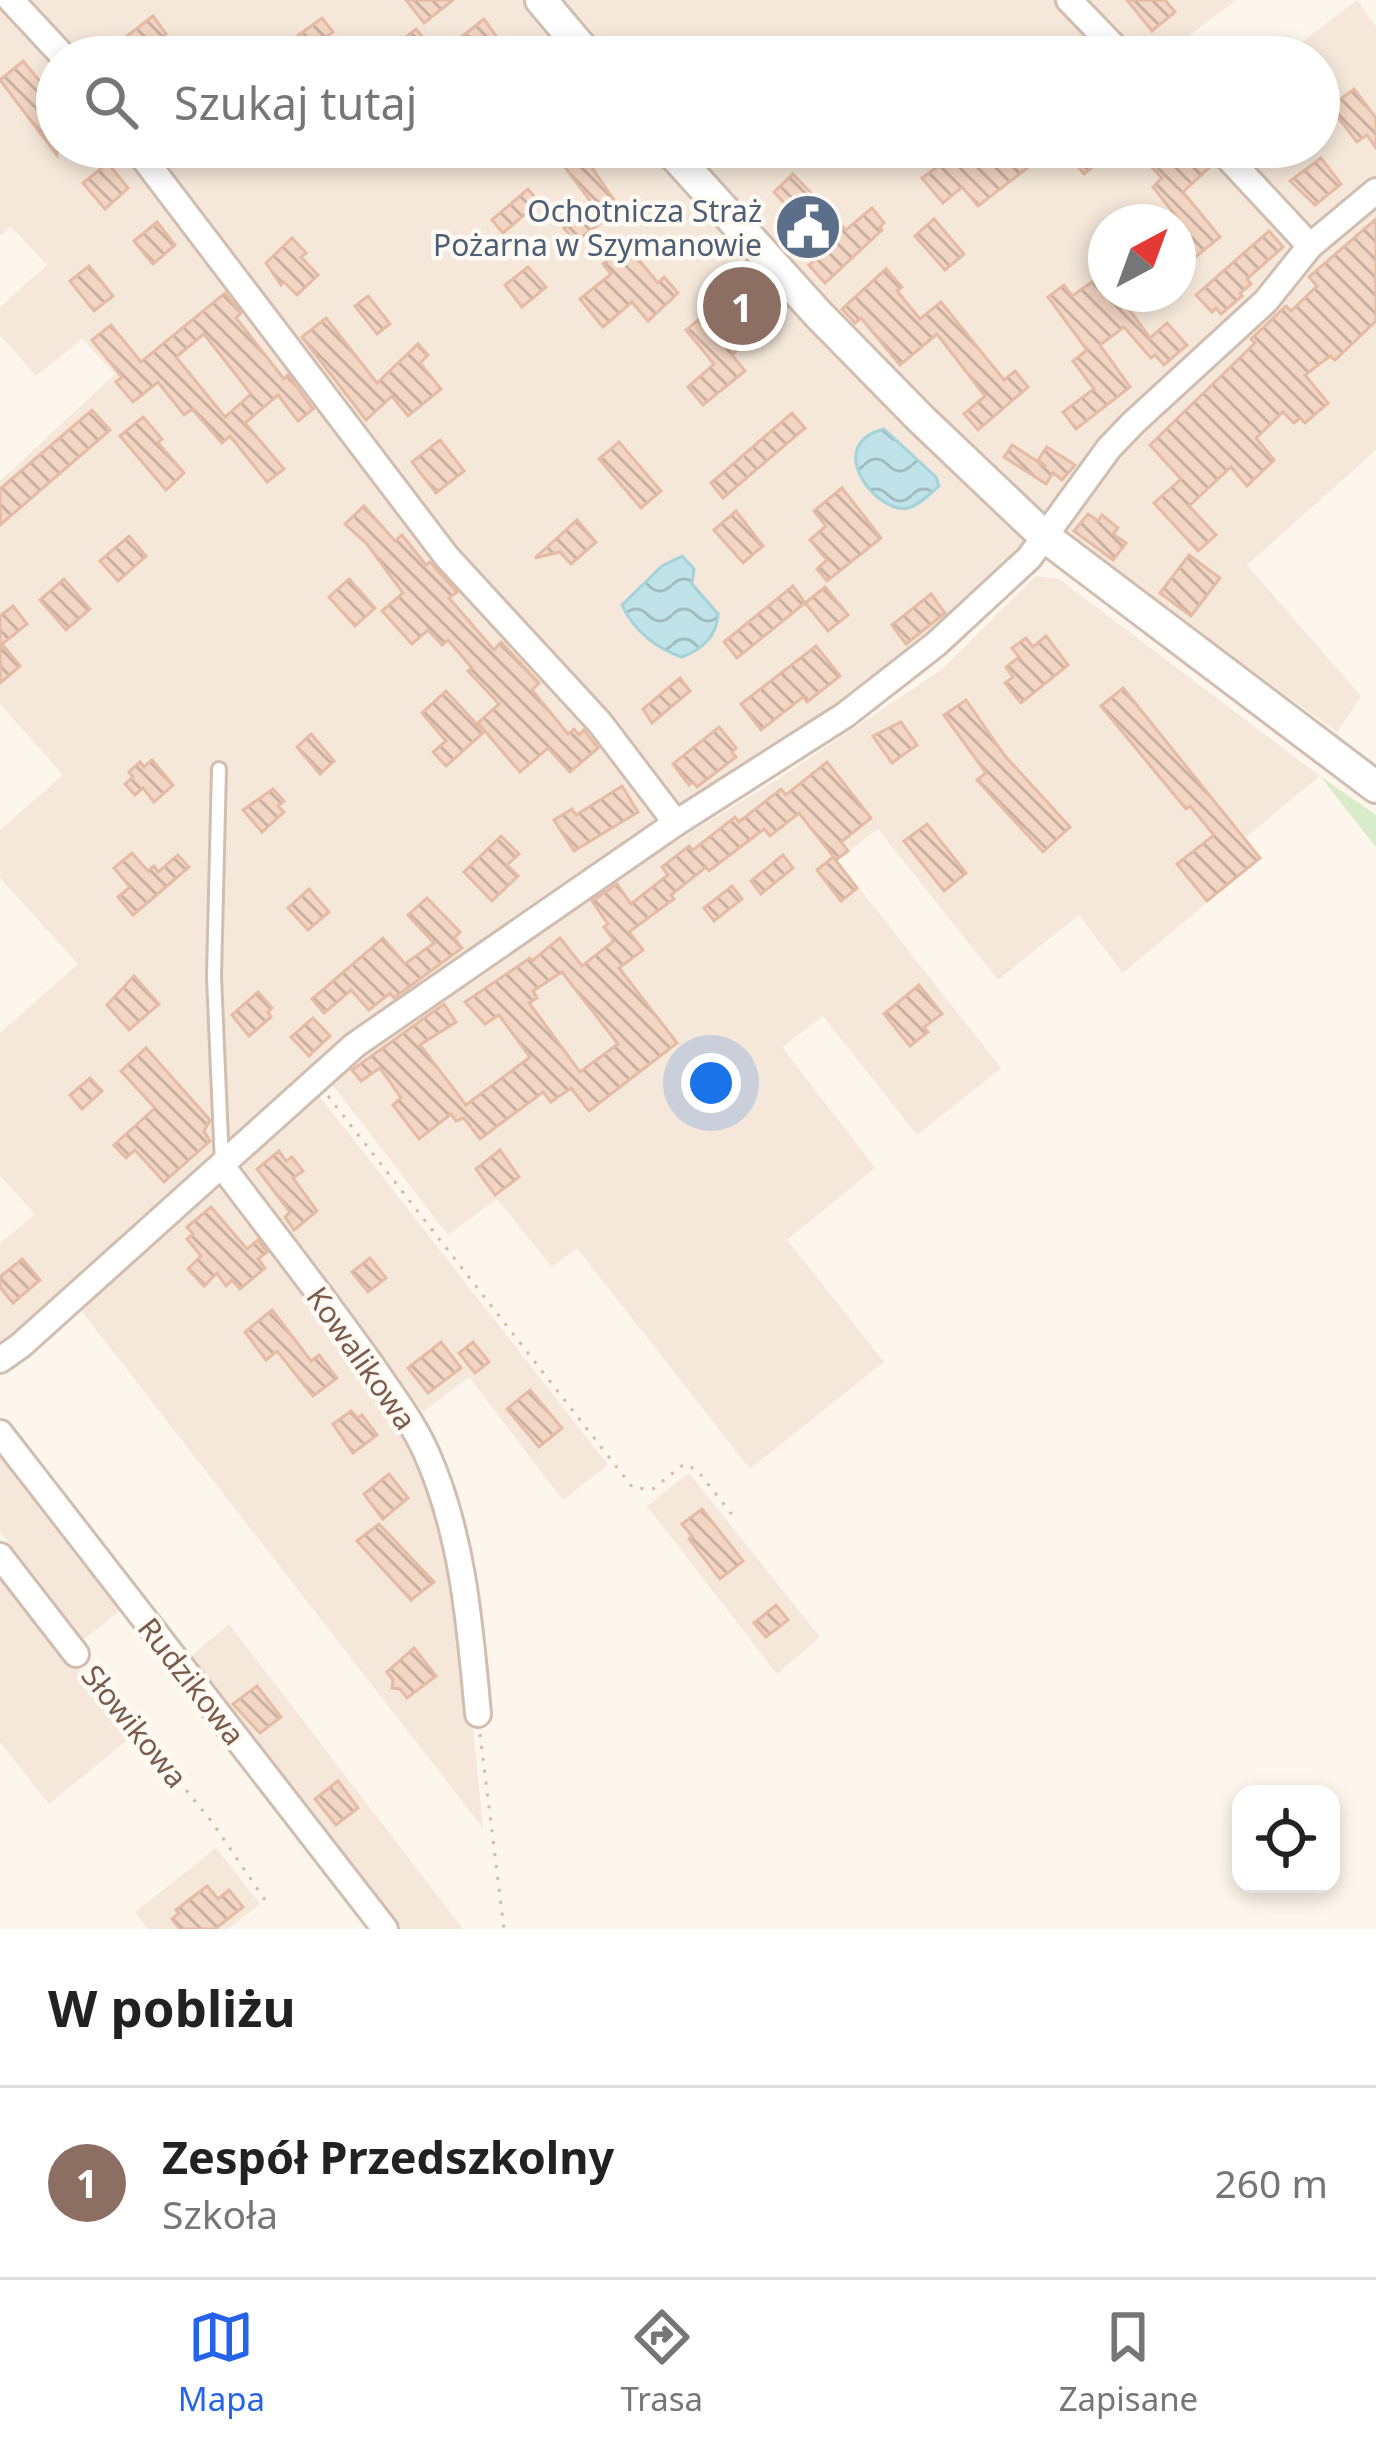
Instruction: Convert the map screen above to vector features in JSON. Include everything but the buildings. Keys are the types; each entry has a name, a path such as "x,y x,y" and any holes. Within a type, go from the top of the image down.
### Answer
{"street":[{"path":"11,0 44,36"},
{"path":"542,0 572,36"},
{"path":"1069,0 1104,36"},
{"path":"151,168 447,557 600,723 676,823"},
{"path":"686,168 833,329 1044,536 1376,787"},
{"path":"1238,168 1310,246"},
{"path":"0,1360 355,1045 676,823 845,715 918,658 1029,558 1109,448 1266,301 1310,246 1376,191"},
{"name":"Kowalikowa","path":"222,1166 353,1340 425,1451 448,1515 466,1595 478,1714"},
{"name":"Rudzikowa","path":"0,1432 385,1929"},
{"name":"Słowikowa","path":"0,1556 76,1654"}],"lane":[{"path":"219,770 214,976 222,1166"}],"path":[{"path":"316,1081 633,1488 653,1489 684,1464 697,1470 737,1521"},
{"name":"Słowikowa","path":"76,1654 212,1822 266,1900"},
{"path":"478,1714 504,1929"}],"shaded area":[{"path":"0,0 1236,0 1189,36 36,36 36,168 1340,168 1340,36 1310,36 1357,0 1376,27 1376,450 1247,565 1361,696 1337,732 1050,525 940,630 824,719 578,876 338,1047 0,1347 0,1244 35,1214 0,1176 0,1033 78,964 0,878 0,830 63,775 0,704 0,481 115,374 82,339 36,376 0,335 0,307 47,265 11,227 0,236"},
{"path":"1036,576 1059,579 1320,776 1245,838 1260,858 1123,973 1079,915 998,980 878,829 837,860 1001,1068 917,1135 823,1016 782,1047 875,1168 787,1240 884,1362 750,1469 577,1248 552,1267 497,1199 448,1235 329,1080 654,855 941,670"},
{"path":"317,1093 608,1465 563,1500 469,1377 423,1412 241,1167"},
{"path":"219,1184 405,1433 437,1506 460,1594 483,1828 80,1309"},
{"path":"0,1441 127,1605 84,1639 0,1532"},
{"path":"689,1473 820,1637 777,1674 647,1506"},
{"path":"0,1568 132,1736 49,1804 0,1742"},
{"path":"229,1624 463,1929 396,1929 187,1659"},
{"path":"216,1848 260,1904 228,1929 148,1929 135,1912"}],"green space":[{"path":"1320,776 1376,815 1376,847"}],"water":[{"path":"884,429 936,477 939,486 908,508 882,501 861,477 856,463 857,449 866,437"},
{"path":"682,556 694,569 692,584 718,614 708,641 682,657 647,637 622,605 662,566"}],"place":[{"name":"Ochotnicza Straż Pożarna w Szymanowie","path":"808,227"},
{"name":"Zespół Przedszkolny","path":"742,306"}]}
